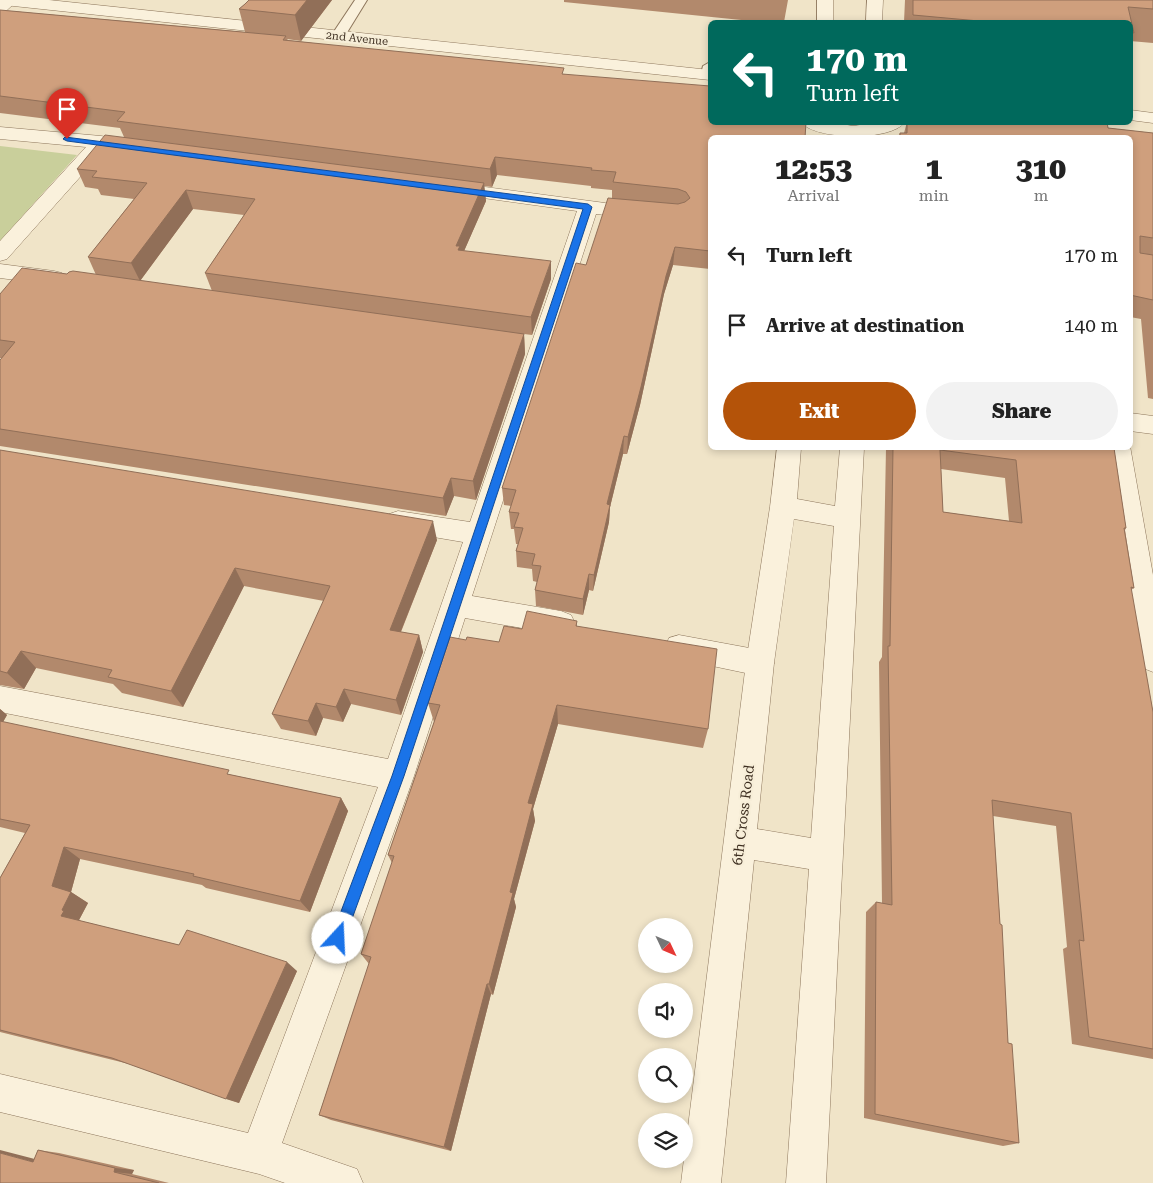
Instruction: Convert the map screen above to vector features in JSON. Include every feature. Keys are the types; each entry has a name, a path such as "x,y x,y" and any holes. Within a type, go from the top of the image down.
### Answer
{"street":[{"name":"2nd Avenue","path":"4,0 251,20 338,36 708,77"},
{"path":"0,8 9,0"},
{"path":"825,0 825,20"},
{"path":"874,20 875,0"},
{"name":"2nd Avenue","path":"0,16 708,77"},
{"path":"1133,115 1153,118"},
{"path":"817,129 869,134 889,125"},
{"path":"0,133 101,142 159,150"},
{"path":"0,254 101,142"},
{"path":"432,186 588,207 627,210"},
{"path":"259,1155 398,776 478,534 531,345 588,207"},
{"path":"0,271 79,282"},
{"path":"1133,422 1153,425"},
{"name":"6th Cross Road","path":"701,1183 760,663 783,507 789,450"},
{"path":"806,1183 852,450"},
{"path":"1120,450 1151,629 1153,658"},
{"path":"783,507 849,518"},
{"path":"371,516 478,534"},
{"path":"454,604 586,628"},
{"path":"654,642 760,663"},
{"path":"0,698 398,776"},
{"path":"740,842 826,856"},
{"path":"0,1093 259,1155 343,1183"}],"lane":[{"path":"338,36 361,0"}],"green space":[{"path":"0,146 77,155 0,241"}],"building":[{"path":"249,0 307,0 295,15 239,9"},
{"path":"913,0 1153,0 1153,9 1128,7 1131,20 968,20 913,15"},
{"path":"0,10 286,36 283,40 564,68 562,74 708,86 708,125 806,125 805,135 708,135 708,251 675,247 666,276 628,437 624,436 607,504 610,505 594,575 589,574 583,599 535,590 541,566 532,565 535,554 516,551 523,528 514,527 519,513 509,512 516,490 502,488 576,263 586,265 608,198 678,204 690,198 686,192 678,189 613,182 616,172 591,170 592,168 495,157 490,169 117,121 125,112 0,96"},
{"path":"907,125 1108,125 1108,128 1153,133 1153,238 1140,236 1140,253 1153,255 1153,300 1133,296 1133,135 900,135 900,133 907,133"},
{"path":"105,135 484,183 456,246 460,246 458,250 551,261 531,317 205,273 255,199 186,190 131,263 88,257 147,183 92,177 97,171 77,169"},
{"path":"22,268 67,274 73,271 524,334 473,481 451,478 443,498 0,429 0,360 15,342 0,340 0,294"},
{"path":"0,450 433,521 390,630 419,635 396,700 344,689 336,707 316,703 308,721 272,714 330,586 235,568 171,691 108,677 112,670 21,651 7,673 0,671"},
{"path":"893,450 940,450 1114,450 1134,588 1131,587 1153,712 1153,1049 1089,1037 1079,940 1084,941 1071,813 992,800 1000,924 1002,925 1008,1043 1012,1044 1019,1143 875,1114 876,902 892,905 888,646 890,646","holes":["940,450 1016,460 1022,523 943,512"]},
{"path":"527,611 577,621 576,626 717,649 708,729 557,705 528,803 533,804 510,892 513,893 444,1147 319,1115 371,957 361,954 394,856 388,855 440,705 428,703 450,637 466,640 467,637 499,642 504,626 522,629"},
{"path":"0,721 229,770 227,774 341,798 300,901 193,876 194,874 64,847 52,886 71,892 61,916 179,945 187,930 287,962 226,1099 112,1058 0,1030 0,878 30,825 0,819"},
{"path":"38,1150 115,1168 114,1172 159,1183 0,1183 0,1153 33,1162"}],"route":[{"path":"67,139 588,207 398,776 338,938"}]}
